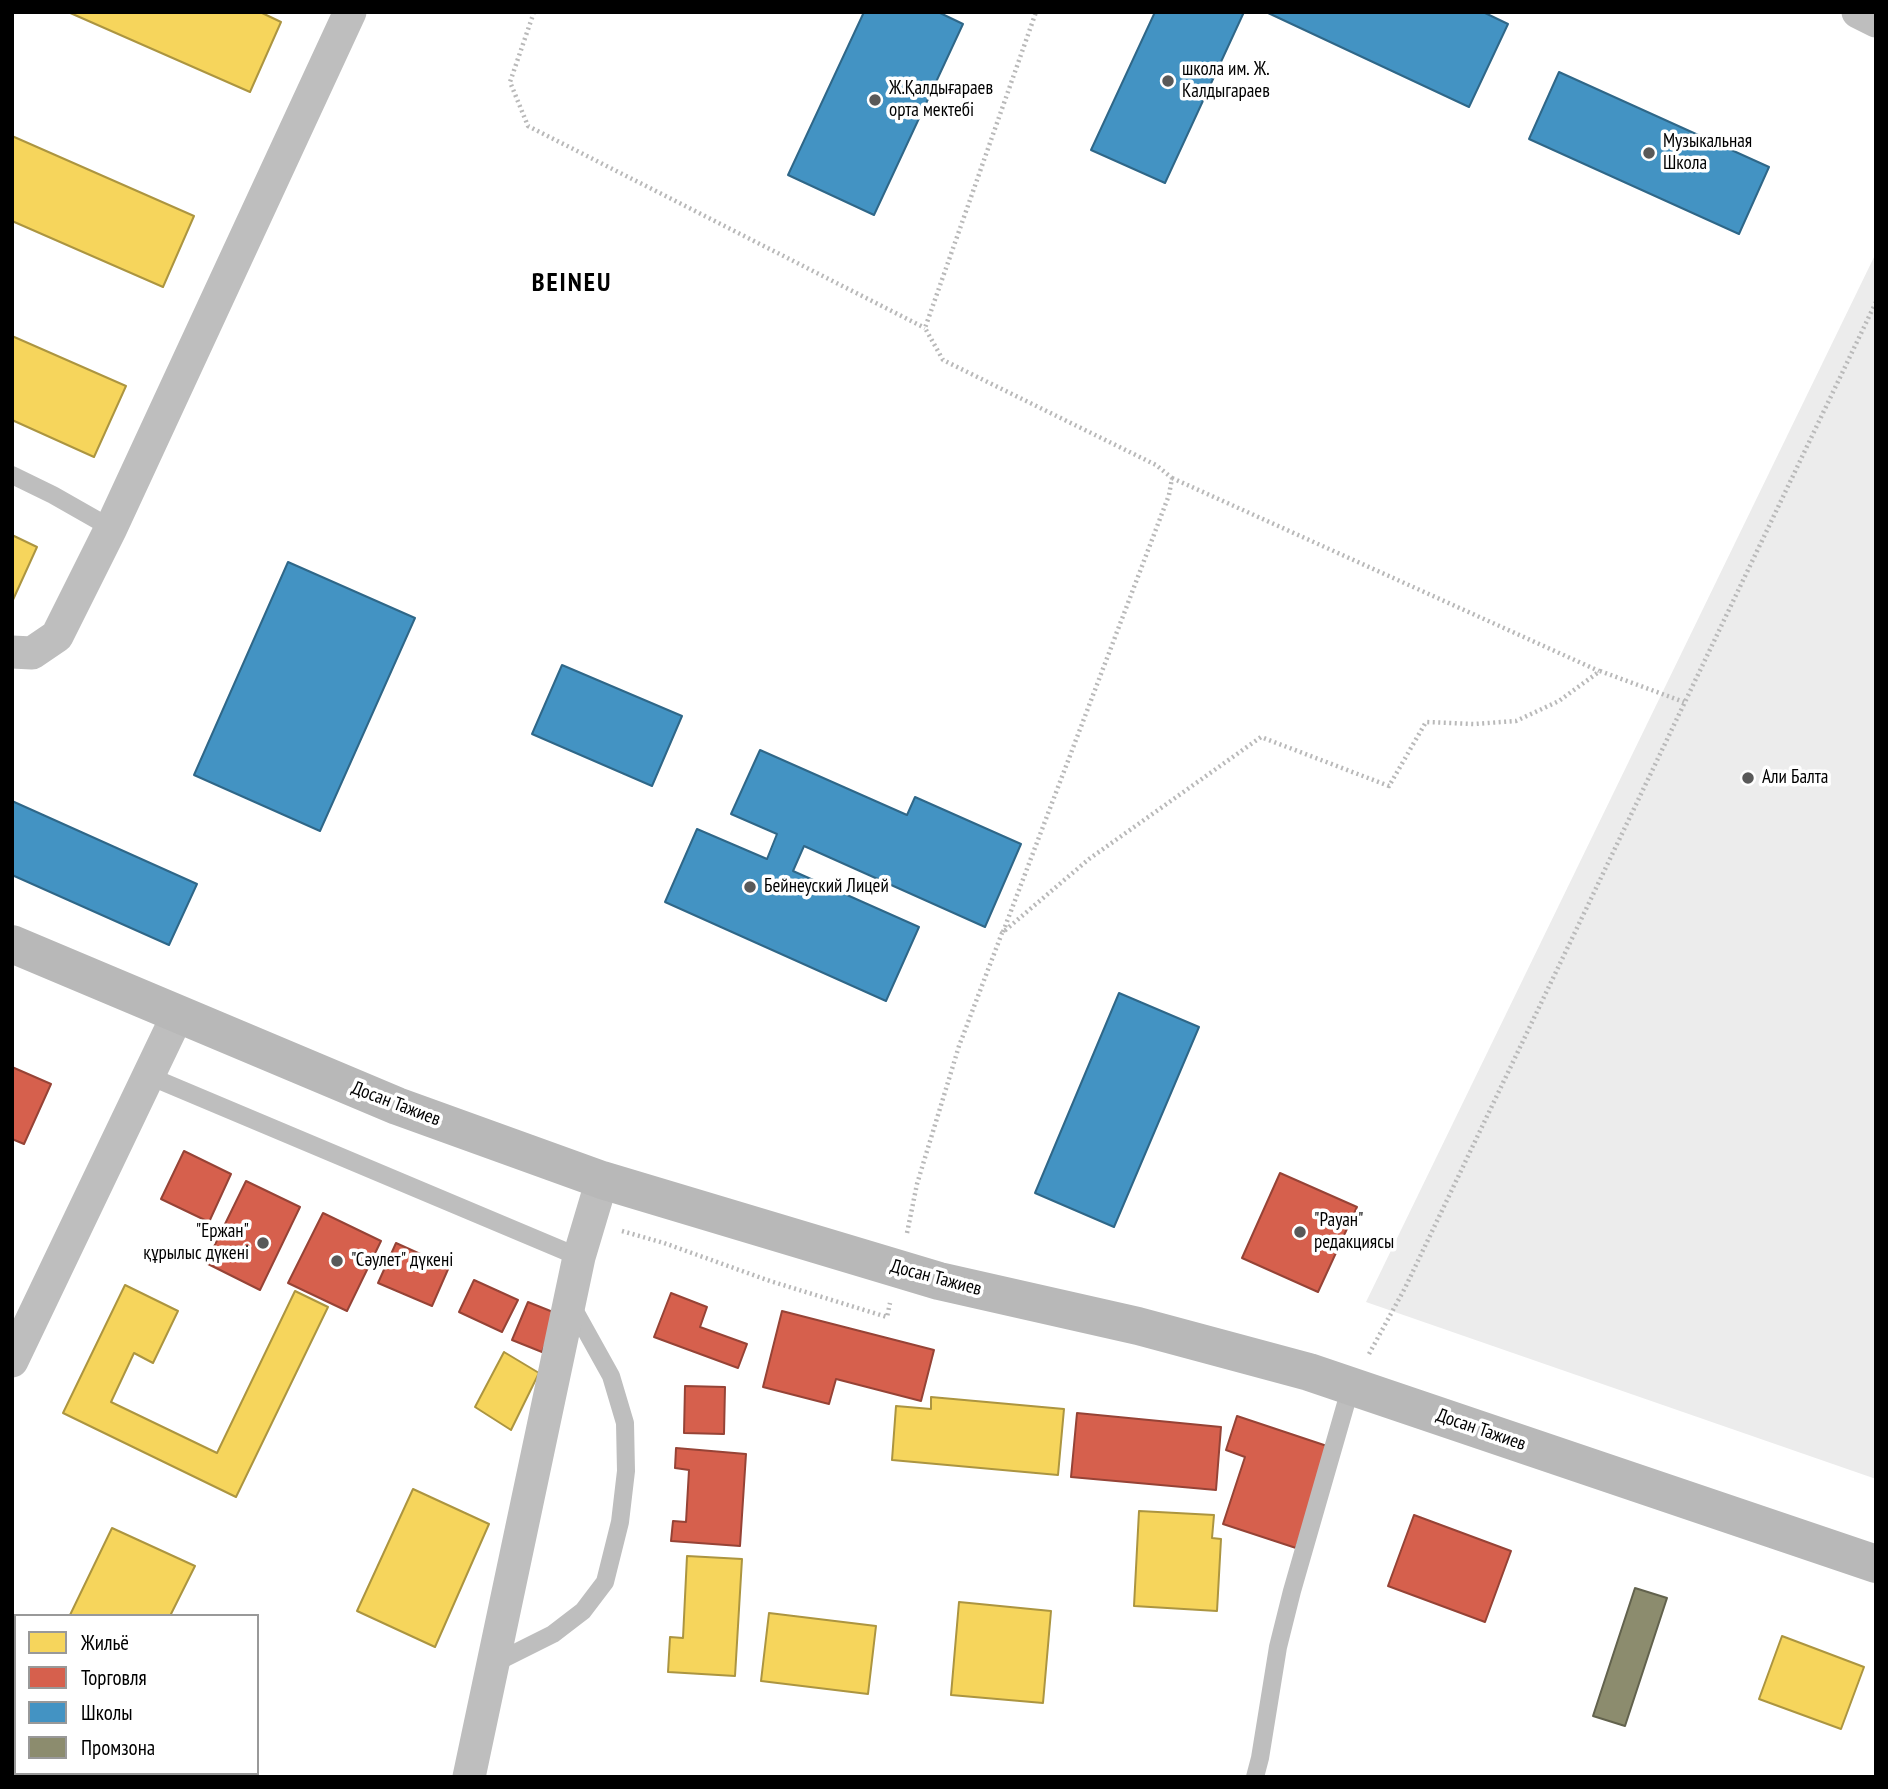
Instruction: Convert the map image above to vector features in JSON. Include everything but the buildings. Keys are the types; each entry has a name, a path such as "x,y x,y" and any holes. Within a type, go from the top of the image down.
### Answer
{"street":[{"path":"12,652 33,653 57,636 111,528 350,12"},
{"path":"1858,12 1876,21"},
{"name":"Досан Тажиев","path":"12,944 397,1106 602,1180 939,1282 1138,1326 1309,1372 1876,1564"},
{"path":"12,1361 178,1014"},
{"path":"469,1777 579,1257 602,1180"}],"lane":[{"path":"12,475 111,528"},
{"path":"149,1076 579,1257"},
{"path":"493,1664 553,1634 583,1611 605,1582 620,1522 626,1471 625,1423 611,1376 570,1301"},
{"path":"1255,1777 1278,1647 1351,1386"}],"path":[{"path":"534,12 510,82 528,126 925,328 943,360 1156,465 1172,478 1600,671 1684,702"},
{"path":"925,328 1035,12"},
{"path":"1351,1386 1405,1288 1876,302"},
{"path":"590,1221 887,1317 917,1184 959,1046 1169,495 1172,478"},
{"path":"1002,933 1089,859 1261,737 1389,786 1426,722 1474,724 1516,721 1559,701 1600,671"}],"shaded area":[{"name":"Али Балта","path":"1876,253 1876,1479 1366,1302"}],"place":[{"name":"школа им. Ж. Калдыгараев","path":"1168,81"},
{"name":"Ж.Қалдығараев орта мектебі","path":"875,100"},
{"name":"Музыкальная Школа","path":"1649,153"},
{"name":"Али Балта","path":"1748,778"},
{"name":"Бейнеуский Лицей","path":"750,887"},
{"name":"\"Рауан\" редакциясы","path":"1300,1232"},
{"name":"\"Ержан\" құрылыс дүкені","path":"263,1243"},
{"name":"\"Сәулет\" дүкені","path":"337,1261"}],"district":[{"name":"BEINEU","path":"572,284"}]}
